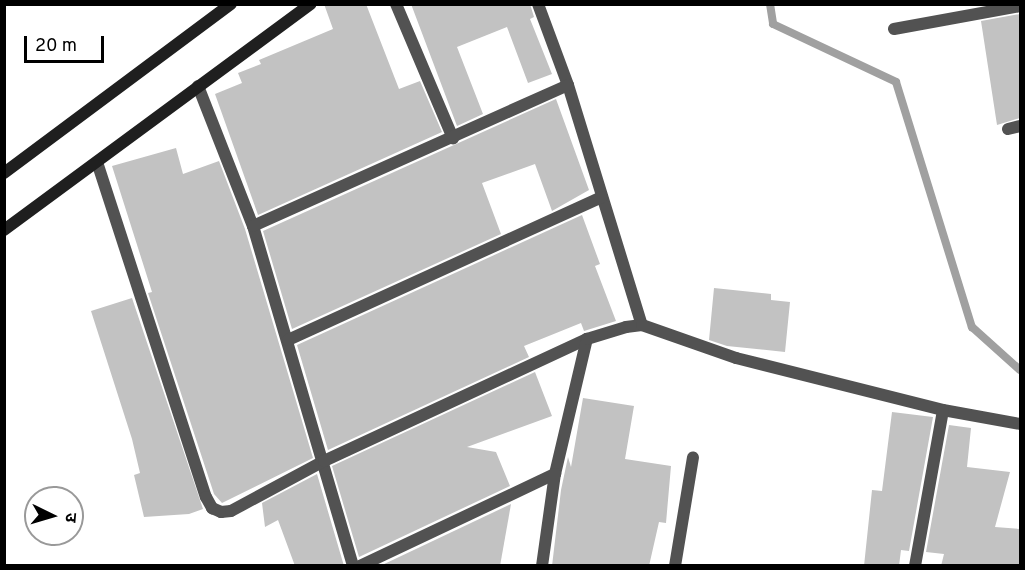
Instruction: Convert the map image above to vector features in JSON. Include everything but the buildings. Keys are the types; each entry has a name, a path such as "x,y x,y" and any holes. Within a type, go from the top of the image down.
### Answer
{"main road":[{"path":"4,174 231,4"},
{"path":"4,230 311,4"}],"street":[{"path":"396,4 453,138"},
{"path":"538,4 568,86 642,325"},
{"path":"894,29 1020,6"},
{"path":"253,226 568,86"},
{"path":"198,87 253,226 324,461 353,566"},
{"path":"97,162 212,508 231,511 324,461 587,339 642,325 736,358 943,410 1020,424"},
{"path":"288,340 602,197"},
{"path":"542,566 555,474 587,339"},
{"path":"915,566 943,410"},
{"path":"675,566 693,457"},
{"path":"360,566 555,474"}],"waterway":[{"path":"770,4 773,24 896,82 972,327 1020,370"}]}
